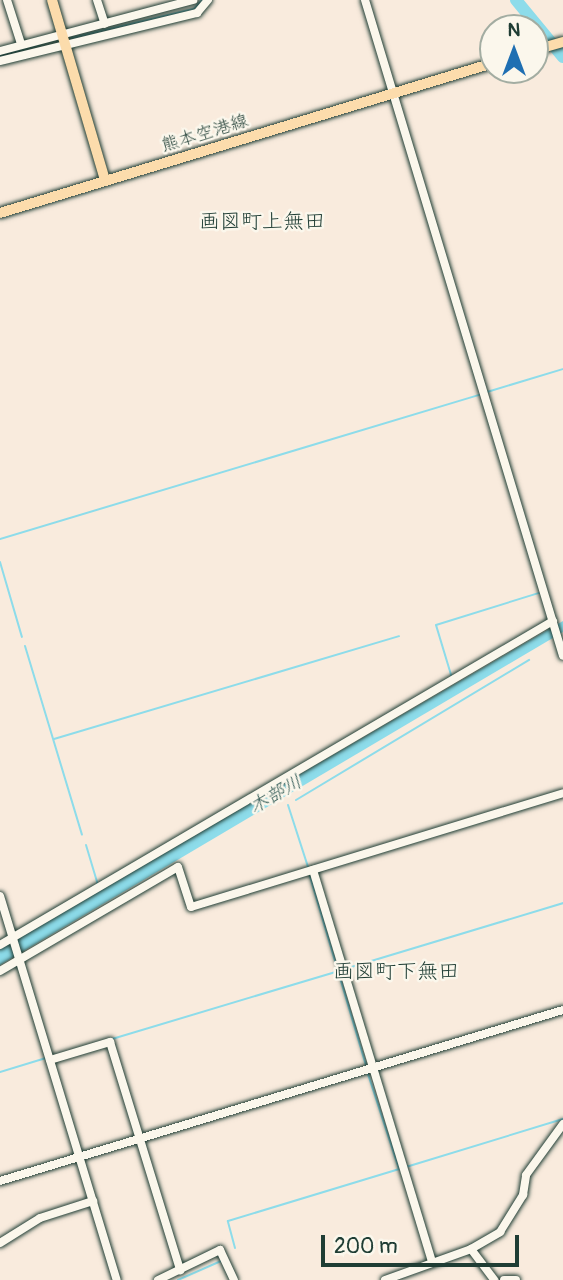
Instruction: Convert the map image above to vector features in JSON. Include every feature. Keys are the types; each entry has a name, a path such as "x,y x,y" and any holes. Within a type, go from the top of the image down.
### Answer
{"main road":[{"path":"51,0 105,180"},
{"name":"熊本空港線","path":"0,213 479,67"}],"street":[{"path":"7,0 21,44"},
{"path":"97,0 105,24"},
{"path":"0,61 105,24 193,0"},
{"path":"0,51 21,44 64,39 197,13 208,0"},
{"path":"365,0 563,656"},
{"path":"0,946 553,623"},
{"path":"0,971 178,867 191,907 563,793"},
{"path":"313,870 432,1261"},
{"path":"0,896 117,1280"},
{"path":"0,1181 563,1010"},
{"path":"50,1060 110,1042 180,1270"},
{"path":"385,1280 432,1261 471,1250 500,1233 523,1195 526,1175 563,1124"},
{"path":"0,1243 40,1217 93,1202"},
{"path":"158,1280 220,1250 234,1280"},
{"path":"471,1250 494,1280"},
{"path":"504,1280 516,1280"}],"water":[{"path":"563,621 563,632 0,965 0,949"}],"waterway":[{"path":"72,38 194,9 202,0"},
{"name":"木部川","path":"516,0 563,57"},
{"path":"0,56 40,45"},
{"path":"487,392 563,369"},
{"path":"0,539 482,394"},
{"path":"0,562 22,637"},
{"path":"452,678 436,625 539,593"},
{"path":"54,739 399,636"},
{"path":"25,646 82,835"},
{"path":"296,800 529,660"},
{"path":"288,805 308,867"},
{"path":"86,845 98,885"},
{"path":"309,873 366,1065"},
{"path":"348,968 563,903"},
{"path":"112,1039 338,971"},
{"path":"0,1072 46,1058"},
{"path":"235,1248 228,1221 399,1169 368,1074"},
{"path":"406,1167 563,1119"},
{"path":"178,1280 221,1261"}],"district":[{"name":"画図町上無田","path":"262,222"},
{"name":"画図町下無田","path":"396,972"}]}
